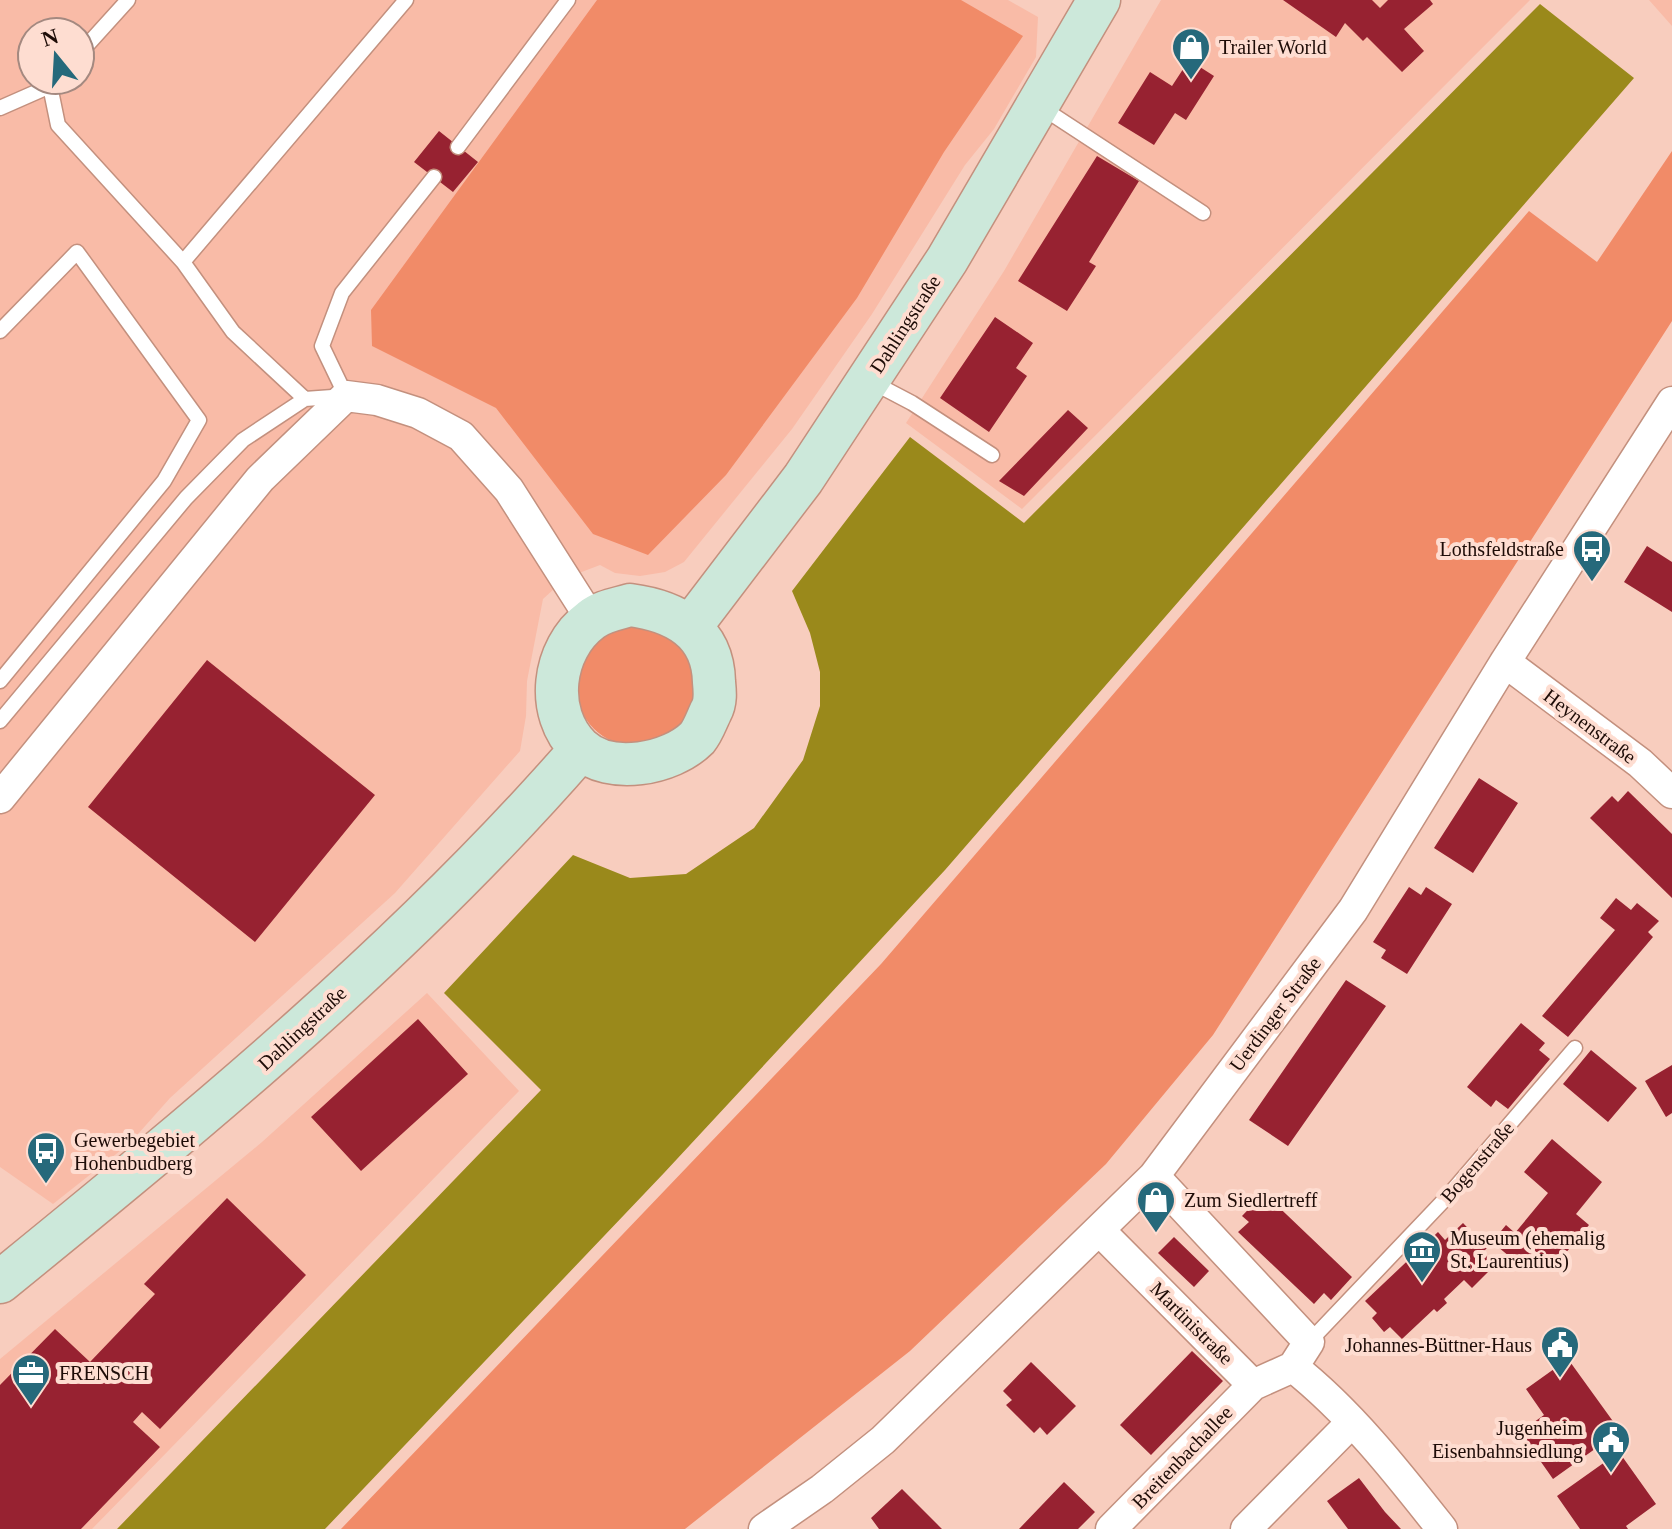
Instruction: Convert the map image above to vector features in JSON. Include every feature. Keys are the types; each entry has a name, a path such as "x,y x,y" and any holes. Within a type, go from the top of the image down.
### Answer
{"street":[{"name":"Dahlingstraße","path":"691,626 803,479 947,260 1037,105 1092,2"},
{"path":"0,798 260,479 346,396 377,400 418,413 461,436 509,490 591,619"},
{"name":"Uerdinger Straße","path":"764,1529 822,1489 883,1440 1154,1176 1353,910 1505,662 1672,402"},
{"path":"630,605 663,610 691,626 714,662 715,704 698,737 661,762 616,764 581,749 561,718 556,684 561,656 576,632 591,619 630,605"},
{"name":"Heynenstraße","path":"1505,662 1640,763 1672,793"},
{"name":"Dahlingstraße","path":"0,1282 276,1053 435,904 581,749"},
{"path":"1154,1176 1301,1354 1319,1388 1352,1422 1442,1529"},
{"name":"Martinistraße","path":"1100,1231 1253,1385"},
{"path":"1253,1385 1301,1354"},
{"name":"Breitenbachallee","path":"1111,1529 1253,1385"},
{"path":"1246,1529 1352,1422"}],"lane":[{"path":"96,35 128,0"},
{"path":"183,262 406,0"},
{"path":"458,147 568,0"},
{"path":"0,108 25,96"},
{"path":"55,96 58,125 183,262 233,332 305,399"},
{"path":"1037,105 1203,213"},
{"path":"0,721 186,498 243,440 305,399 346,396 322,346 342,293 434,177"},
{"path":"0,331 77,252 199,420 164,481 0,681"},
{"path":"868,380 912,403 992,455"},
{"name":"Bogenstraße","path":"1301,1354 1437,1208 1575,1048"}],"shaded area":[{"path":"0,0 1008,0 1038,17 1036,57 994,129 965,165 872,314 792,429 684,562 665,572 640,576 615,573 600,565 566,578 543,599 527,681 526,716 520,751 395,893 170,1098 130,1143 53,1204 0,1167"},
{"path":"597,0 961,0 1023,36 944,152 857,298 726,475 648,555 593,534 496,408 372,346 371,310"},
{"path":"1161,0 1530,0 1022,509 906,423 1004,271"},
{"path":"1649,0 1672,0 1672,26"},
{"path":"1540,4 1634,78 945,870 664,1173 325,1529 117,1529 541,1090 444,993 573,855 630,878 686,874 754,828 803,760 820,706 820,672 810,633 792,591 910,437 1024,523"},
{"path":"1672,151 1672,321 1213,1035 1106,1164 910,1351 685,1529 341,1529 881,964 1529,211 1597,262"},
{"path":"636,626 659,630 679,643 692,663 696,686 692,709 679,729 659,742 636,746 613,742 593,729 580,709 576,686 580,663 593,643 613,630"},
{"path":"427,993 519,1091 92,1529 0,1529 0,1359 262,1142"}],"building":[{"path":"1283,0 1372,0 1380,8 1388,0 1430,0 1433,4 1404,29 1424,51 1402,72 1367,37 1363,41 1345,23 1336,37"},
{"path":"1189,60 1214,76 1186,120 1175,113 1154,145 1118,123 1150,72 1172,86"},
{"path":"439,131 478,162 453,192 414,162"},
{"path":"1097,156 1139,181 1089,262 1096,266 1067,311 1018,281"},
{"path":"995,317 1033,343 1016,368 1027,376 989,432 940,398"},
{"path":"1068,410 1088,428 1024,496 999,481"},
{"path":"1647,546 1672,562 1672,612 1624,582"},
{"path":"207,660 375,795 255,942 88,807"},
{"path":"1479,778 1518,803 1473,873 1434,848"},
{"path":"1628,791 1672,834 1672,898 1590,818 1612,796 1618,802"},
{"path":"1409,887 1421,895 1426,887 1452,904 1407,974 1381,958 1386,950 1373,942"},
{"path":"1616,898 1631,910 1637,903 1659,921 1648,932 1653,937 1568,1037 1542,1016 1615,930 1600,918"},
{"path":"1346,980 1386,1006 1288,1146 1249,1120"},
{"path":"418,1019 468,1074 361,1171 311,1117"},
{"path":"1521,1023 1545,1043 1539,1050 1550,1059 1508,1109 1496,1100 1491,1107 1467,1087"},
{"path":"1591,1050 1637,1088 1608,1122 1563,1084"},
{"path":"1672,1065 1672,1113 1666,1117 1645,1081"},
{"path":"1552,1139 1602,1182 1576,1214 1589,1225 1554,1267 1534,1250 1521,1266 1492,1242 1506,1225 1515,1233 1548,1193 1524,1172"},
{"path":"1264,1193 1352,1277 1331,1300 1324,1293 1314,1304 1238,1232 1249,1222 1242,1216"},
{"path":"227,1198 306,1275 160,1429 142,1412 133,1422 160,1447 81,1529 0,1529 0,1385 55,1329 90,1362 155,1294 144,1284"},
{"name":"Museum (ehemalig St. Laurentius)","path":"1463,1223 1487,1248 1483,1252 1495,1265 1472,1288 1464,1280 1444,1299 1447,1303 1437,1312 1434,1309 1402,1339 1390,1327 1384,1332 1372,1318 1377,1313 1365,1301 1438,1232 1445,1240"},
{"path":"1174,1237 1209,1271 1194,1287 1158,1253"},
{"path":"1192,1351 1223,1381 1151,1455 1120,1425"},
{"path":"1568,1359 1620,1431 1553,1479 1520,1432 1544,1415 1526,1389"},
{"path":"1031,1362 1076,1406 1047,1435 1040,1427 1034,1433 1006,1405 1012,1400 1003,1391"},
{"name":"Jugenheim Eisenbahnsiedlung","path":"1619,1452 1656,1504 1626,1526 1628,1529 1580,1529 1557,1496"},
{"path":"1359,1478 1401,1529 1348,1529 1327,1501"},
{"path":"1064,1482 1095,1512 1078,1529 1019,1529"},
{"path":"902,1489 942,1529 879,1529 871,1518"}],"place":[{"name":"Trailer World","path":"1191,81"},
{"name":"Lothsfeldstraße","path":"1592,583"},
{"name":"Gewerbegebiet Hohenbudberg","path":"46,1185"},
{"name":"Zum Siedlertreff","path":"1156,1234"},
{"name":"Museum (ehemalig St. Laurentius)","path":"1422,1284"},
{"name":"Johannes-Büttner-Haus","path":"1560,1379"},
{"name":"FRENSCH","path":"31,1407"},
{"name":"Jugenheim Eisenbahnsiedlung","path":"1611,1474"}]}
